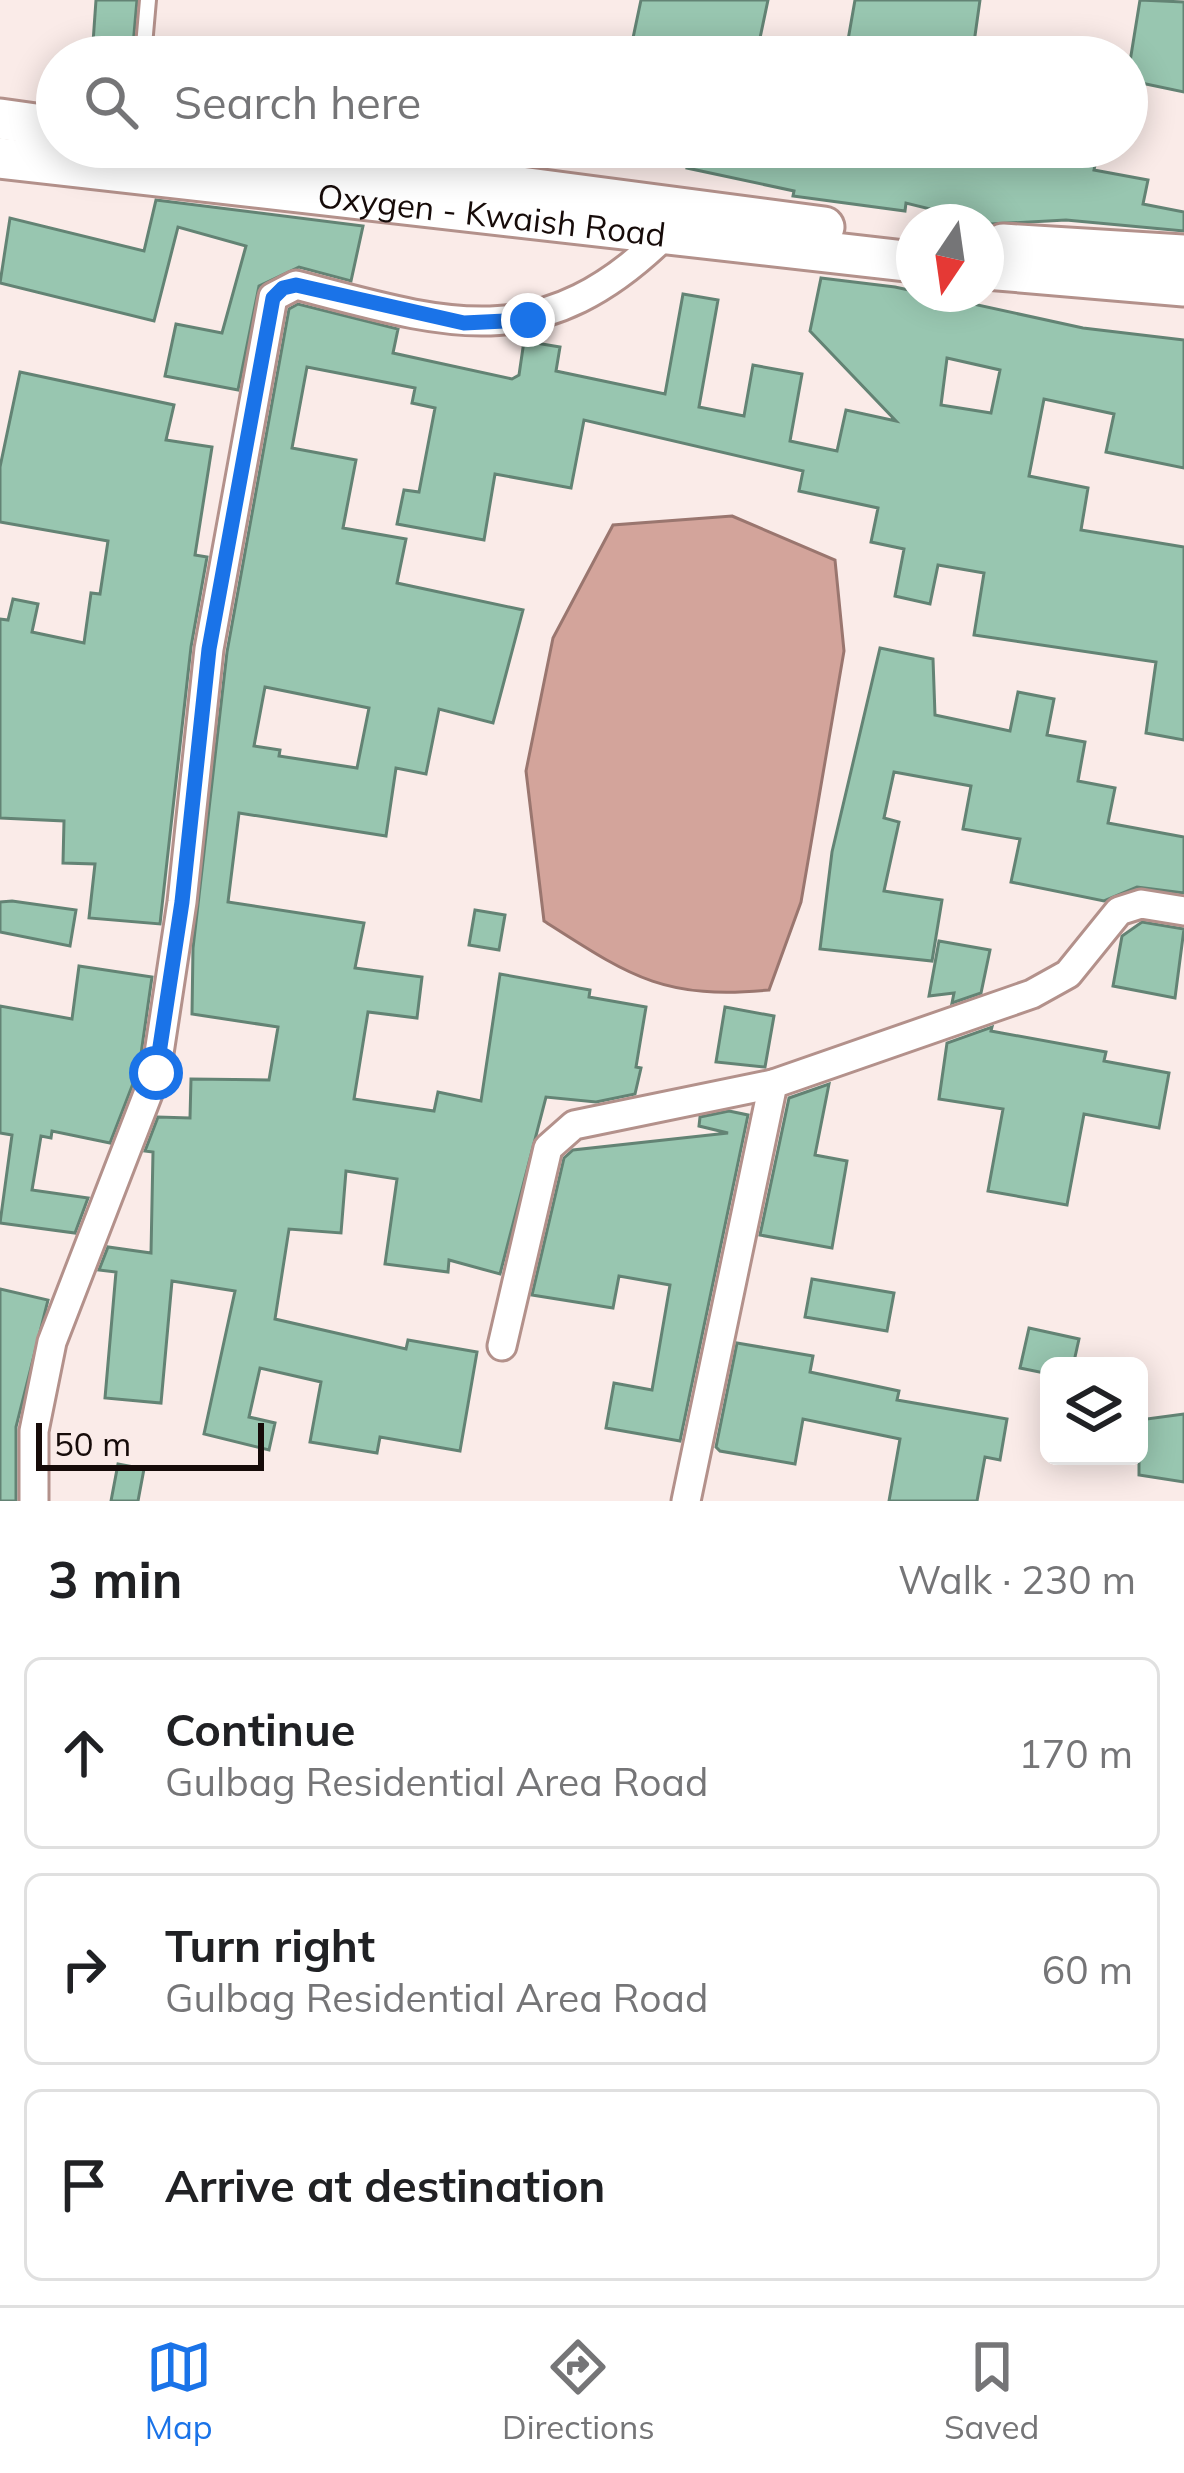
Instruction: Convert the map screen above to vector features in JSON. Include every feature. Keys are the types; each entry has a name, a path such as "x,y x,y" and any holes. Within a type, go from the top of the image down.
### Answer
{"main road":[{"path":"0,119 36,124"},
{"name":"Oxygen - Kwaish Road","path":"0,158 36,162"},
{"name":"Oxygen - Kwaish Road","path":"85,168 896,260"},
{"name":"Oxygen - Kwaish Road","path":"381,168 896,234"},
{"path":"1004,244 1184,255"},
{"path":"1004,270 1184,286"}],"street":[{"path":"34,1501 34,1431 52,1342 156,1073 182,902 209,649 273,298 283,288 296,285 464,323 528,320 577,301 629,269 664,236"},
{"path":"502,1346 548,1148 574,1125 773,1084 1031,994 1068,974 1119,911 1142,904 1184,911"},
{"path":"686,1501 773,1084"}],"lane":[{"path":"145,36 148,0"}],"shaded area":[{"path":"732,516 835,560 844,651 801,902 769,990 701,991 625,970 544,921 526,771 553,638 613,525"}],"building":[{"path":"96,0 137,0 134,36 93,36"},
{"path":"641,0 768,0 760,36 633,36"},
{"path":"855,0 980,0 975,36 849,36"},
{"path":"1140,0 1184,2 1184,92 1148,84 1148,36 1134,36"},
{"path":"687,168 1094,168 1148,180 1143,204 1184,212 1184,231 1066,220 1004,223 1004,204 906,203 896,204 896,210 793,196 794,191"},
{"path":"156,200 363,226 351,281 299,267 259,286 238,390 165,376 176,324 222,333 246,246 178,227 154,321 0,283 10,218 144,251"},
{"path":"821,278 896,287 896,312 1004,311 1083,328 1184,340 1184,468 1106,452 1114,414 1044,399 1029,476 1088,488 1081,530 1184,547 1184,740 1146,733 1156,662 974,635 984,573 938,565 930,604 895,596 904,549 871,542 878,508 799,491 803,471 584,420 571,488 495,474 484,540 397,524 404,490 419,492 435,408 412,403 415,388 307,367 292,448 356,460 343,528 406,539 397,583 523,610 493,723 439,709 426,774 396,768 386,836 239,813 228,902 364,923 355,968 422,977 417,1018 368,1012 354,1099 434,1111 438,1092 481,1101 500,974 590,990 589,997 646,1007 636,1067 641,1068 635,1094 596,1102 546,1097 500,1274 449,1260 448,1272 385,1264 397,1179 346,1171 341,1233 289,1229 275,1319 406,1349 408,1340 477,1352 460,1451 380,1437 377,1453 310,1442 321,1382 260,1368 249,1417 275,1423 269,1450 204,1434 235,1291 172,1281 161,1403 105,1398 116,1272 99,1270 108,1247 151,1253 153,1152 145,1151 158,1117 190,1118 191,1079 269,1080 278,1027 192,1014 193,948 227,652 289,309 298,304 398,329 393,353 512,379 519,375 524,341 560,347 556,371 665,394 683,294 718,300 699,407 744,416 753,365 802,374 790,441 837,451 846,410 896,421 810,331","holes":["947,358 1000,370 991,413 941,405","265,687 369,708 357,768 279,756 280,750 254,746"]},
{"path":"20,372 174,405 166,440 212,447 195,555 207,557 191,647 160,924 89,918 95,864 63,863 64,821 0,818 0,619 8,620 13,599 38,604 32,632 84,643 91,593 100,594 108,541 0,522 0,467"},
{"path":"880,648 933,659 935,715 1010,731 1018,692 1054,699 1047,735 1085,742 1078,781 1115,788 1108,823 1184,837 1184,893 1137,887 1104,901 1011,882 1020,839 963,829 971,786 894,772 884,818 899,822 884,891 942,900 932,961 820,949 832,852"},
{"path":"0,902 76,910 70,946 0,932"},
{"path":"475,910 505,915 499,950 469,945"},
{"path":"1142,922 1184,929 1175,998 1113,986 1122,936"},
{"path":"939,941 990,950 981,993 952,1003 954,993 929,996"},
{"path":"79,966 152,977 139,1068 110,1143 52,1131 51,1138 41,1136 32,1190 88,1198 75,1233 0,1223 12,1135 0,1133 0,1006 72,1019"},
{"path":"725,1007 774,1016 765,1067 716,1062"},
{"path":"992,1027 991,1031 1106,1052 1104,1061 1169,1073 1159,1128 1084,1114 1067,1205 988,1191 1003,1109 939,1099 947,1043"},
{"path":"829,1084 815,1155 847,1161 832,1248 760,1235 789,1098"},
{"path":"729,1111 748,1115 680,1441 606,1428 614,1383 652,1390 670,1285 619,1276 613,1308 532,1295 564,1158 573,1150 728,1133 699,1126 700,1117"},
{"path":"812,1279 894,1293 887,1331 805,1317"},
{"path":"0,1289 48,1300 16,1427 16,1501 0,1501"},
{"path":"1029,1328 1079,1339 1075,1357 1040,1357 1040,1372 1020,1368"},
{"path":"737,1343 813,1356 810,1372 899,1391 897,1400 1007,1419 1000,1460 985,1457 977,1501 889,1501 900,1439 803,1419 795,1464 720,1451 716,1447"},
{"path":"1184,1414 1184,1482 1139,1475 1139,1465 1148,1465 1148,1419"},
{"path":"118,1464 144,1469 138,1501 111,1501"}],"route":[{"path":"156,1073 182,902 209,649 273,298 283,288 296,285 464,323 528,320"}]}
